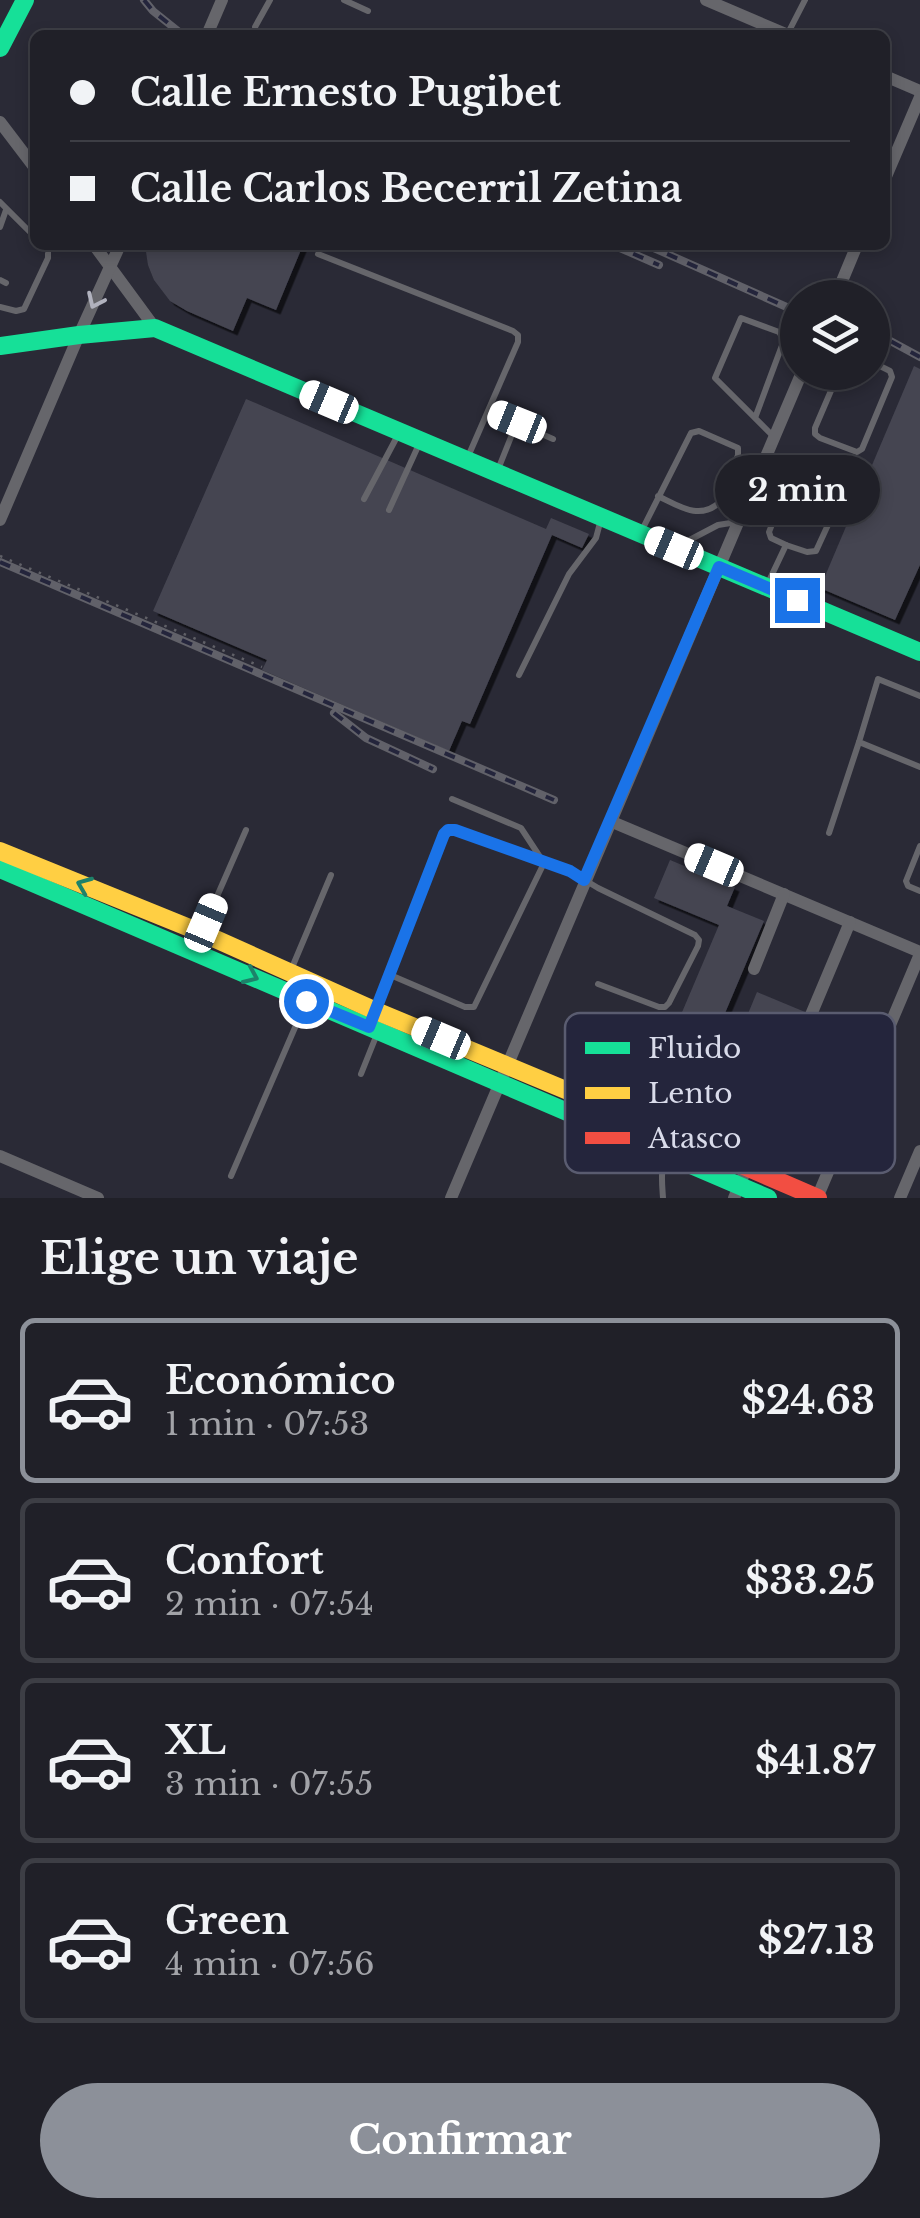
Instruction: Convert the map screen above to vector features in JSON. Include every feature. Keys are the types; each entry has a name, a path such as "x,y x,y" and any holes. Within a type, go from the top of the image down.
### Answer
{"street":[{"path":"0,48 25,0"},
{"path":"210,30 222,0"},
{"path":"709,0 777,30"},
{"path":"890,80 920,94 890,167"},
{"path":"0,122 30,161"},
{"path":"98,250 154,328"},
{"path":"0,520 118,250"},
{"path":"842,280 855,250"},
{"path":"0,346 154,328 920,652"},
{"path":"450,1198 794,390"},
{"path":"610,821 920,953 895,1013"},
{"path":"0,851 132,904 306,1001 375,1023 503,1074 565,1110"},
{"path":"0,869 123,922 197,941 290,972 375,1023"},
{"path":"754,969 784,894"},
{"path":"123,922 132,904"},
{"path":"811,1013 850,922"},
{"path":"503,1074 565,1088"},
{"path":"547,1102 555,1084"},
{"path":"900,1198 920,1151"},
{"path":"0,1156 89,1196"},
{"path":"702,1173 737,1192 768,1198"},
{"path":"760,1173 818,1198 828,1173"}],"lane":[{"path":"255,30 270,0"},
{"path":"344,0 368,11"},
{"path":"790,30 805,0"},
{"path":"0,202 30,232"},
{"path":"0,227 6,210"},
{"path":"0,307 19,312 24,309 48,258 47,250"},
{"path":"318,254 516,333 518,342 467,460"},
{"path":"756,418 784,340 779,332 744,318 738,320 715,378 774,437"},
{"path":"831,390 815,434 858,452 886,390"},
{"path":"489,412 553,440"},
{"path":"497,473 517,422"},
{"path":"640,534 658,496 693,431 738,448 716,507 692,512 658,496"},
{"path":"364,500 399,432"},
{"path":"390,510 421,441"},
{"path":"767,453 796,464 839,482 844,490 816,551 786,545 771,538 768,532 796,464"},
{"path":"519,676 569,574 596,538 601,518"},
{"path":"674,548 718,525 739,522"},
{"path":"766,587 786,545"},
{"path":"830,833 878,680 920,696"},
{"path":"859,742 920,767"},
{"path":"452,799 521,828 544,863"},
{"path":"596,815 610,821"},
{"path":"197,941 246,830"},
{"path":"361,1074 388,974 446,831 455,830 570,871 699,940 665,1007 598,984"},
{"path":"920,846 906,881 920,892"},
{"path":"388,974 468,1008 474,1006 544,863"},
{"path":"290,972 331,875"},
{"path":"231,1176 306,1001"},
{"path":"661,1173 663,1198"}],"path":[{"path":"0,556 262,667"}],"building":[{"path":"146,250 301,250 276,310 247,298 233,331 170,301 148,265"},
{"path":"914,366 920,369 920,565 895,620 820,588"},
{"path":"246,399 546,529 551,518 589,534 582,548 552,535 470,724 462,721 449,751 262,670 267,660 153,611"},
{"path":"670,860 735,887 727,906 764,921 725,1013 682,1013 719,925 654,898"},
{"path":"757,992 805,1012 805,1013 748,1013"}],"railway":[{"path":"144,0 177,30"},
{"path":"624,250 659,265"},
{"path":"658,250 780,304"},
{"path":"890,341 920,357"},
{"path":"0,562 554,800"},
{"path":"334,713 366,738 433,769"}],"traffic: fast":[{"path":"0,48 25,0"},
{"path":"0,346 155,328 920,652"},
{"path":"0,869 565,1111"},
{"path":"710,1173 768,1198"}],"traffic: slow":[{"path":"0,851 202,933 565,1090"}],"traffic: jam":[{"path":"760,1173 818,1198"}],"route":[{"path":"306,1001 369,1027 448,830 570,871 584,880 719,567 797,600"}]}
